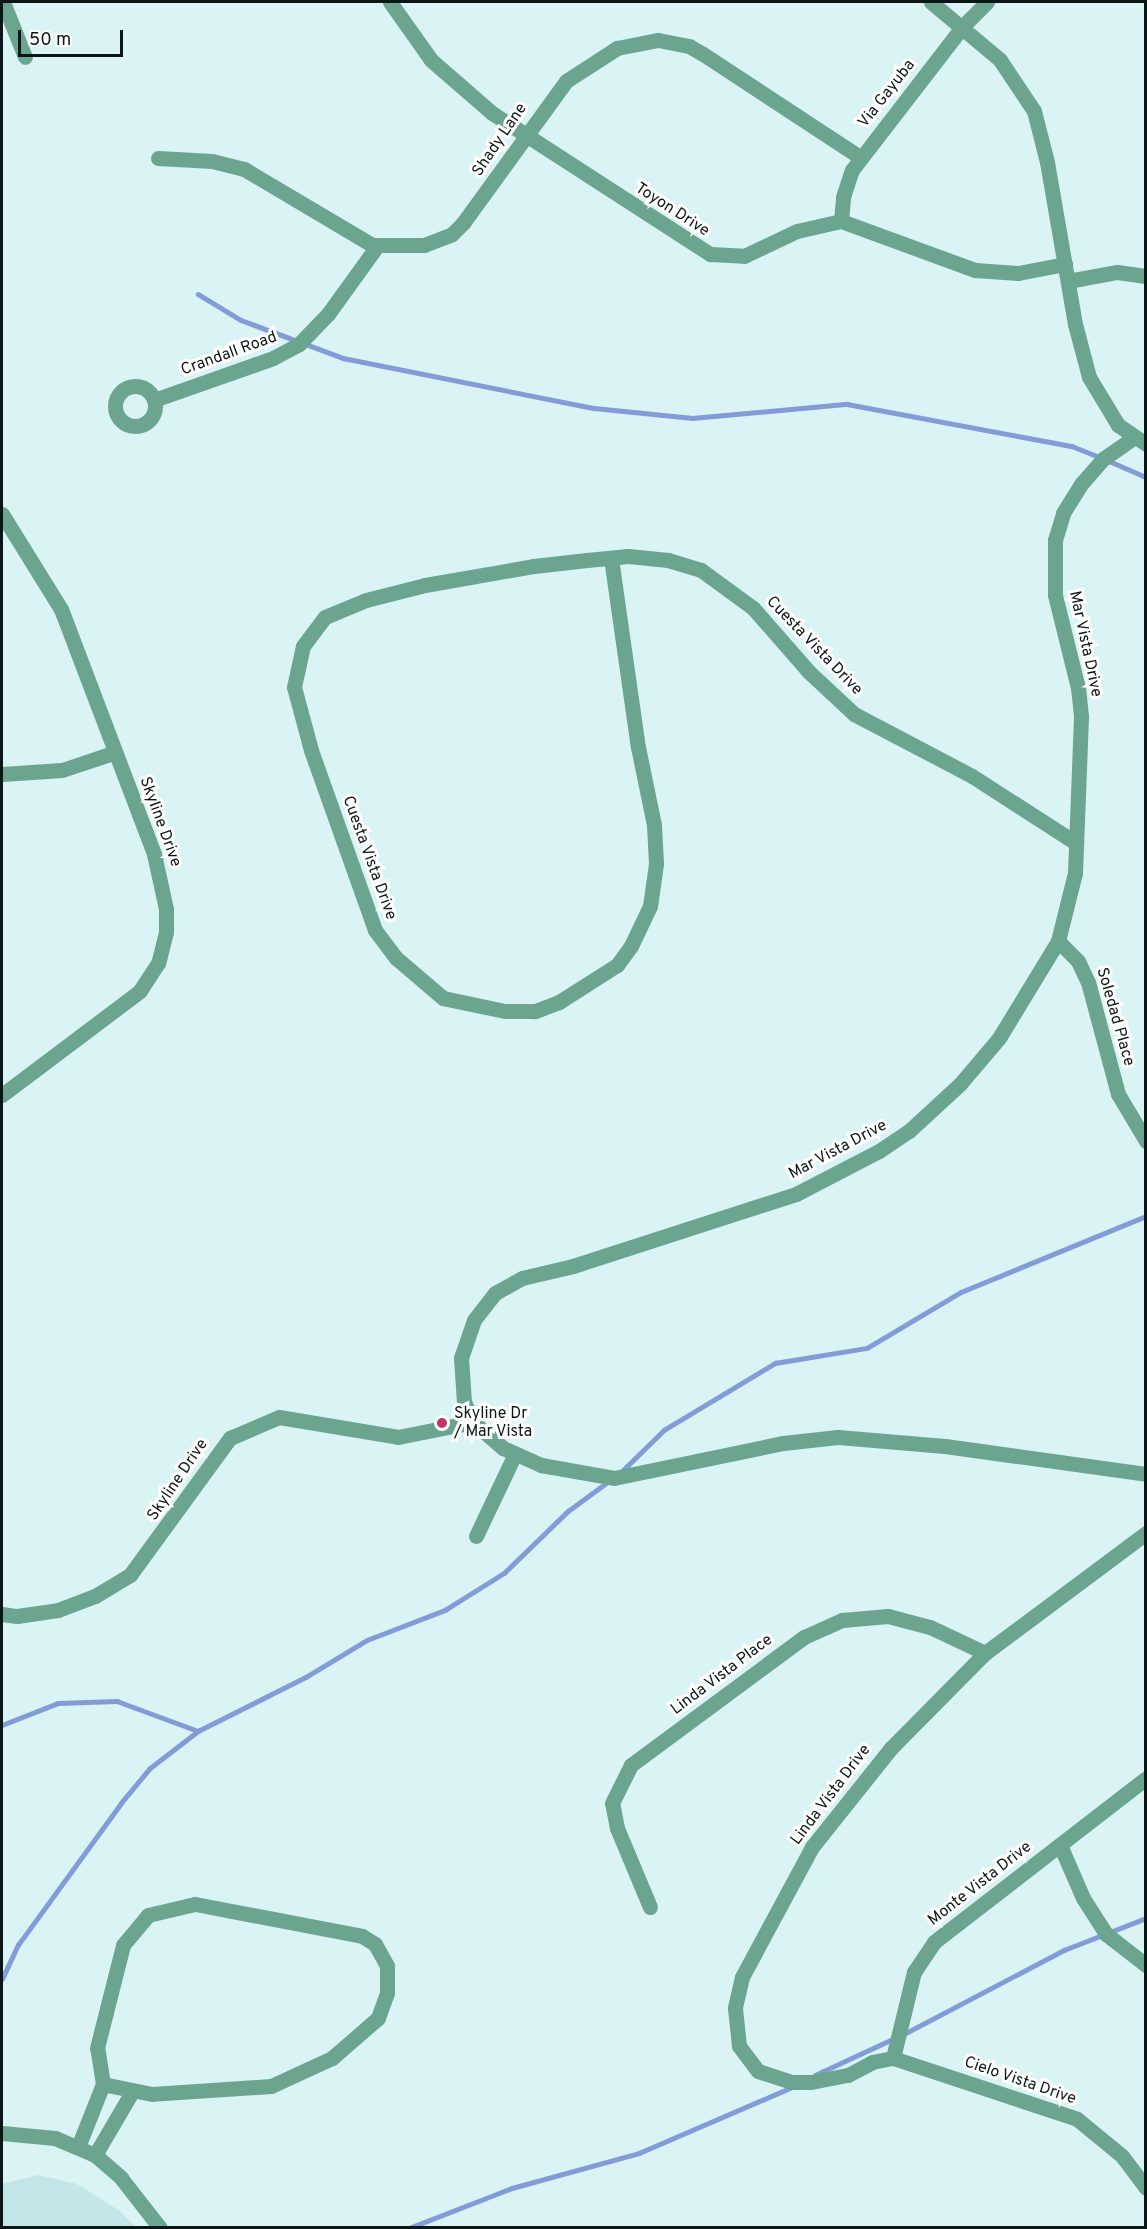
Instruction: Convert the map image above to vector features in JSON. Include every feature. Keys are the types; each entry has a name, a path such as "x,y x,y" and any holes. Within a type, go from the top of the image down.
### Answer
{"street":[{"path":"3,2 25,57"},
{"name":"Toyon Drive","path":"390,2 414,39 447,76 525,135 685,241 722,257 753,253 797,231 841,221"},
{"name":"Mar Vista Drive","path":"931,2 963,26 1000,60 1034,111 1047,162 1068,281 1089,377 1108,413 1139,441 1103,459 1082,483 1066,507 1055,540 1055,595 1078,688 1081,716 1076,843 1069,906 1058,941 999,1038 960,1084 909,1131 879,1151 796,1194 573,1266 522,1278 495,1293 474,1320 461,1358 464,1402 473,1422 496,1443 515,1454 561,1471 614,1478 783,1443 870,1437 1146,1474"},
{"name":"Via Gayuba","path":"841,221 846,187 861,157 963,26 987,2"},
{"name":"Shady Lane","path":"158,158 212,161 244,170 303,202 354,237 377,246 424,245 452,234 555,92 580,70 630,43 658,40 689,46 704,54 861,157"},
{"path":"841,221 975,270 1018,273 1065,264"},
{"name":"Crandall Road","path":"154,400 273,358 299,344 328,314 377,246"},
{"path":"1068,281 1118,272 1146,276"},
{"name":"Skyline Drive","path":"2,513 61,609 162,877 166,932 158,963 124,1006 2,1095"},
{"name":"Cuesta Vista Drive","path":"611,558 636,736 654,825 656,864 650,906 631,946 617,965 559,1002 535,1011 505,1011 452,1002 430,990 396,958 375,930 295,700 295,672 303,645 325,617 366,600 425,585 611,558 668,560 715,577 753,608 809,672 854,714 972,776 1076,843"},
{"path":"2,774 62,770 114,753"},
{"name":"Soledad Place","path":"1058,941 1078,961 1088,982 1118,1094 1146,1141"},
{"name":"Skyline Drive","path":"2,1614 17,1616 58,1610 95,1596 130,1575 163,1534 230,1437 261,1422 297,1418 398,1437 473,1422"},
{"path":"476,1536 515,1454"},
{"name":"Linda Vista Drive","path":"893,2058 872,2062 848,2074 811,2082 791,2082 758,2071 738,2046 735,2030 737,1992 798,1870 824,1831 897,1740 985,1653 1146,1533"},
{"name":"Linda Vista Place","path":"650,1907 617,1827 612,1803 632,1765 804,1637 842,1620 888,1616 930,1627 985,1653"},
{"name":"Monte Vista Drive","path":"893,2058 914,1972 922,1956 947,1929 1146,1778"},
{"path":"1060,1845 1083,1898 1106,1934 1146,1965"},
{"path":"78,2147 103,2084 97,2048 116,1963 132,1930 148,1915 195,1905 228,1908 362,1936 375,1944 382,1955 389,1979 378,2018 332,2058 272,2086 152,2094 132,2092 103,2084"},
{"name":"Cielo Vista Drive","path":"893,2058 1077,2119 1122,2156 1146,2188"},
{"path":"95,2155 132,2092"},
{"path":"2,2133 44,2135 95,2155 121,2178 160,2228"}],"shaded area":[{"path":"38,2175 77,2184 120,2211 136,2227 2,2227 2,2184"}],"waterway":[{"path":"198,294 241,320 343,358 594,408 692,418 847,404 1072,446 1099,457"},
{"path":"1107,460 1146,477"},
{"path":"623,1470 664,1430 775,1363 867,1348 961,1292 1146,1216"},
{"path":"2,1979 18,1945 121,1803 150,1768 198,1731 306,1677 367,1640 445,1610 504,1573 568,1511 609,1481"},
{"path":"2,1725 58,1703 117,1701 198,1731"},
{"path":"902,2035 1064,1950 1146,1918"},
{"path":"815,2075 895,2038"},
{"path":"409,2228 512,2188 639,2153 792,2087"}],"place":[{"name":"Skyline Dr / Mar Vista","path":"442,1423"}]}
